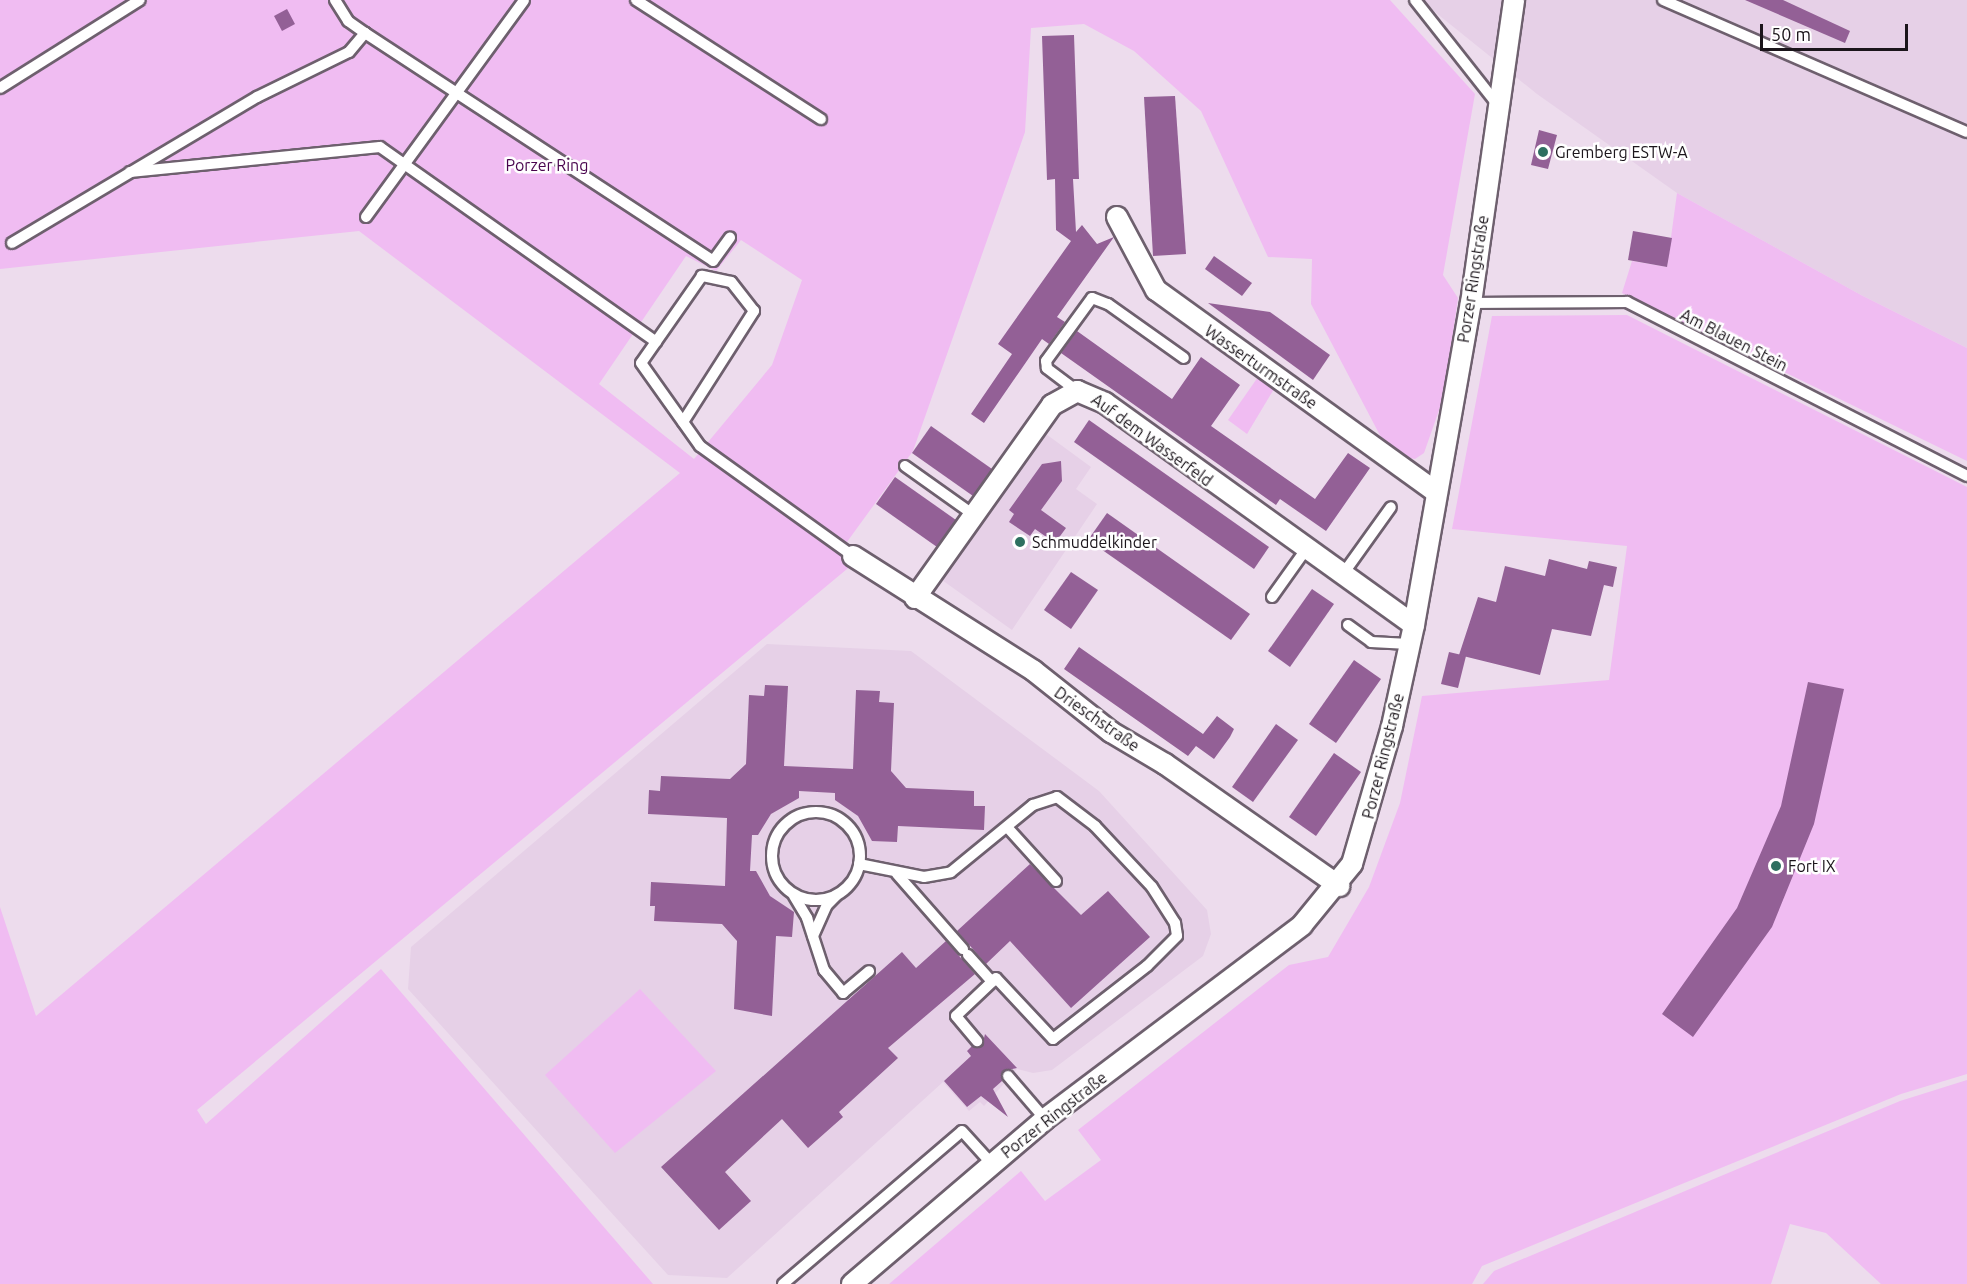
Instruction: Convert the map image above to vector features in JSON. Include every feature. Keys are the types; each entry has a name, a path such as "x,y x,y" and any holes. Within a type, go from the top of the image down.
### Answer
{"street":[{"name":"Porzer Ringstraße","path":"852,1284 1045,1119 1302,925 1339,886 1365,829 1412,634 1435,490 1471,303 1514,0"},
{"name":"Wasserturmstraße","path":"1117,217 1156,290 1435,490"},
{"name":"Auf dem Wasserfeld","path":"915,598 1052,405 1077,391 1105,403 1343,574 1412,634"},
{"name":"Drieschstraße","path":"853,556 915,598 1034,671 1111,732 1165,764 1339,886"}],"lane":[{"path":"0,88 140,0"},
{"path":"335,0 348,21 365,33 712,261 730,238"},
{"path":"366,217 524,0"},
{"path":"636,0 821,119"},
{"path":"1415,0 1498,106"},
{"path":"1663,0 1967,132"},
{"path":"12,243 257,98 349,52 365,33"},
{"path":"130,172 380,147 656,342"},
{"path":"683,422 754,311 731,282 702,276 640,363 700,446 853,556"},
{"path":"1077,391 1047,368 1046,362 1092,298 1108,304 1184,358"},
{"name":"Am Blauen Stein","path":"1471,303 1627,302 1967,476"},
{"path":"905,466 974,515"},
{"path":"1343,574 1391,507"},
{"path":"1272,597 1307,548"},
{"path":"1348,625 1371,642 1412,634"},
{"path":"860,864 897,874 924,877 951,872 1046,798 1070,803 1152,887 1175,923 1177,936 1053,1039 996,978 956,1016 977,1041"},
{"path":"813,936 827,905 841,892 860,864 855,835 846,824 834,815 805,813 781,829 772,849 774,871 792,893 813,936 824,970 843,993 869,971"},
{"path":"1007,827 1056,881"},
{"path":"897,874 992,982"},
{"path":"792,893 817,901 841,892"},
{"path":"1008,1076 1045,1119"},
{"path":"783,1284 962,1131 992,1164"}],"shaded area":[{"path":"1420,0 1967,0 1967,348 1861,295 1677,193 1537,94"},
{"name":"Schmuddelkinder","path":"1046,434 1091,467 1076,489 1097,504 1012,630 942,580"},
{"path":"767,644 911,651 1099,791 1207,910 1211,934 1203,956 1052,1070 1033,1073 1017,1069 984,1106 980,1102 969,1111 943,1082 727,1278 668,1275 408,989 411,947"}],"green space":[{"name":"Porzer Ring","path":"0,0 1390,0 1475,94 1443,275 1458,298 1444,396 1424,453 1415,459 1404,457 1384,443 1311,304 1312,259 1268,257 1201,111 1134,51 1084,24 1031,28 1025,132 913,451 839,553 853,564 197,1110 206,1124 381,969 653,1284 0,1284 0,907 36,1016 680,473 359,231 0,269","holes":["741,240 802,280 772,365 694,459 599,384 686,256 716,271"]},
{"path":"1677,193 1861,295 1967,348 1967,461 1622,293 1632,261 1667,267"},
{"path":"1627,315 1967,487 1967,1074 1901,1094 1482,1266 1472,1284 889,1284 1021,1171 1045,1201 1101,1160 1078,1130 1289,965 1328,957 1369,887 1400,803 1422,696 1609,680 1627,546 1452,529 1492,316"},
{"path":"1258,377 1274,389 1247,434 1228,420"},
{"path":"640,989 716,1071 615,1153 545,1075"},
{"path":"1967,1080 1967,1284 1881,1284 1826,1233 1790,1224 1771,1284 1483,1284 1494,1271 1900,1101"}],"building":[{"path":"1745,0 1783,0 1850,31 1845,43"},
{"path":"287,9 295,24 282,31 274,16"},
{"path":"1074,35 1079,179 1073,179 1076,232 1082,225 1097,244 1114,237 1057,317 1065,322 1049,344 1042,339 984,423 971,414 1012,354 998,344 1071,241 1056,230 1055,179 1047,180 1042,36"},
{"path":"1175,96 1186,254 1153,256 1144,97"},
{"name":"Gremberg ESTW-A","path":"1539,130 1557,135 1548,169 1531,165"},
{"path":"1633,231 1672,238 1667,267 1628,260"},
{"path":"1214,256 1252,283 1242,296 1205,269"},
{"path":"1208,303 1270,312 1330,355 1313,380"},
{"path":"1077,331 1172,399 1201,357 1240,385 1211,426 1315,499 1348,453 1370,468 1326,531 1280,499 1276,505 1061,353"},
{"path":"1089,420 1269,547 1254,569 1074,442"},
{"path":"931,426 992,469 973,496 912,453"},
{"path":"1061,461 1062,481 1041,510 1066,528 1055,543 1035,529 1030,536 1009,522 1014,514 1009,510 1042,464"},
{"path":"895,477 956,520 937,547 876,504"},
{"path":"1107,513 1250,614 1231,640 1088,540"},
{"path":"1549,559 1587,569 1589,561 1617,567 1613,587 1604,585 1591,636 1552,629 1540,675 1459,655 1478,597 1496,602 1505,566 1545,576"},
{"path":"1071,572 1098,590 1071,629 1044,610"},
{"path":"1312,589 1334,604 1290,667 1268,651"},
{"path":"1079,647 1203,734 1217,716 1234,729 1230,737 1214,759 1196,746 1188,756 1064,669"},
{"path":"1449,652 1466,656 1458,688 1441,684"},
{"path":"1354,660 1381,679 1336,743 1309,724"},
{"name":"Fort IX","path":"1808,682 1844,689 1814,824 1772,927 1693,1037 1662,1014 1737,908 1781,806"},
{"path":"765,685 788,686 784,766 853,769 856,690 880,691 879,702 894,703 891,771 906,788 974,791 974,806 985,806 984,830 898,826 897,842 872,841 858,816 835,800 835,793 799,791 799,798 771,814 758,835 752,835 750,871 756,871 770,896 794,912 792,937 776,936 772,1016 734,1009 737,941 722,924 654,921 655,906 650,906 651,882 725,886 727,818 648,814 649,790 660,791 661,776 730,779 746,764 749,695 764,696"},
{"path":"1276,724 1298,740 1253,802 1232,787"},
{"path":"1334,753 1361,772 1316,836 1289,817"},
{"path":"1030,864 1081,915 1108,891 1150,937 1071,1008 1010,941 986,964 957,931"},
{"path":"946,941 975,974 888,1048 898,1058 839,1112 843,1117 808,1148 782,1119 725,1172 751,1201 719,1230 661,1167 902,952 916,968"},
{"path":"985,1034 1017,1068 1003,1071 1002,1081 993,1089 1008,1117 981,1096 967,1107 944,1081 971,1056 967,1051 972,1046 982,1046"}],"place":[{"name":"Gremberg ESTW-A","path":"1543,152"},
{"name":"Schmuddelkinder","path":"1020,542"},
{"name":"Fort IX","path":"1776,866"}]}
